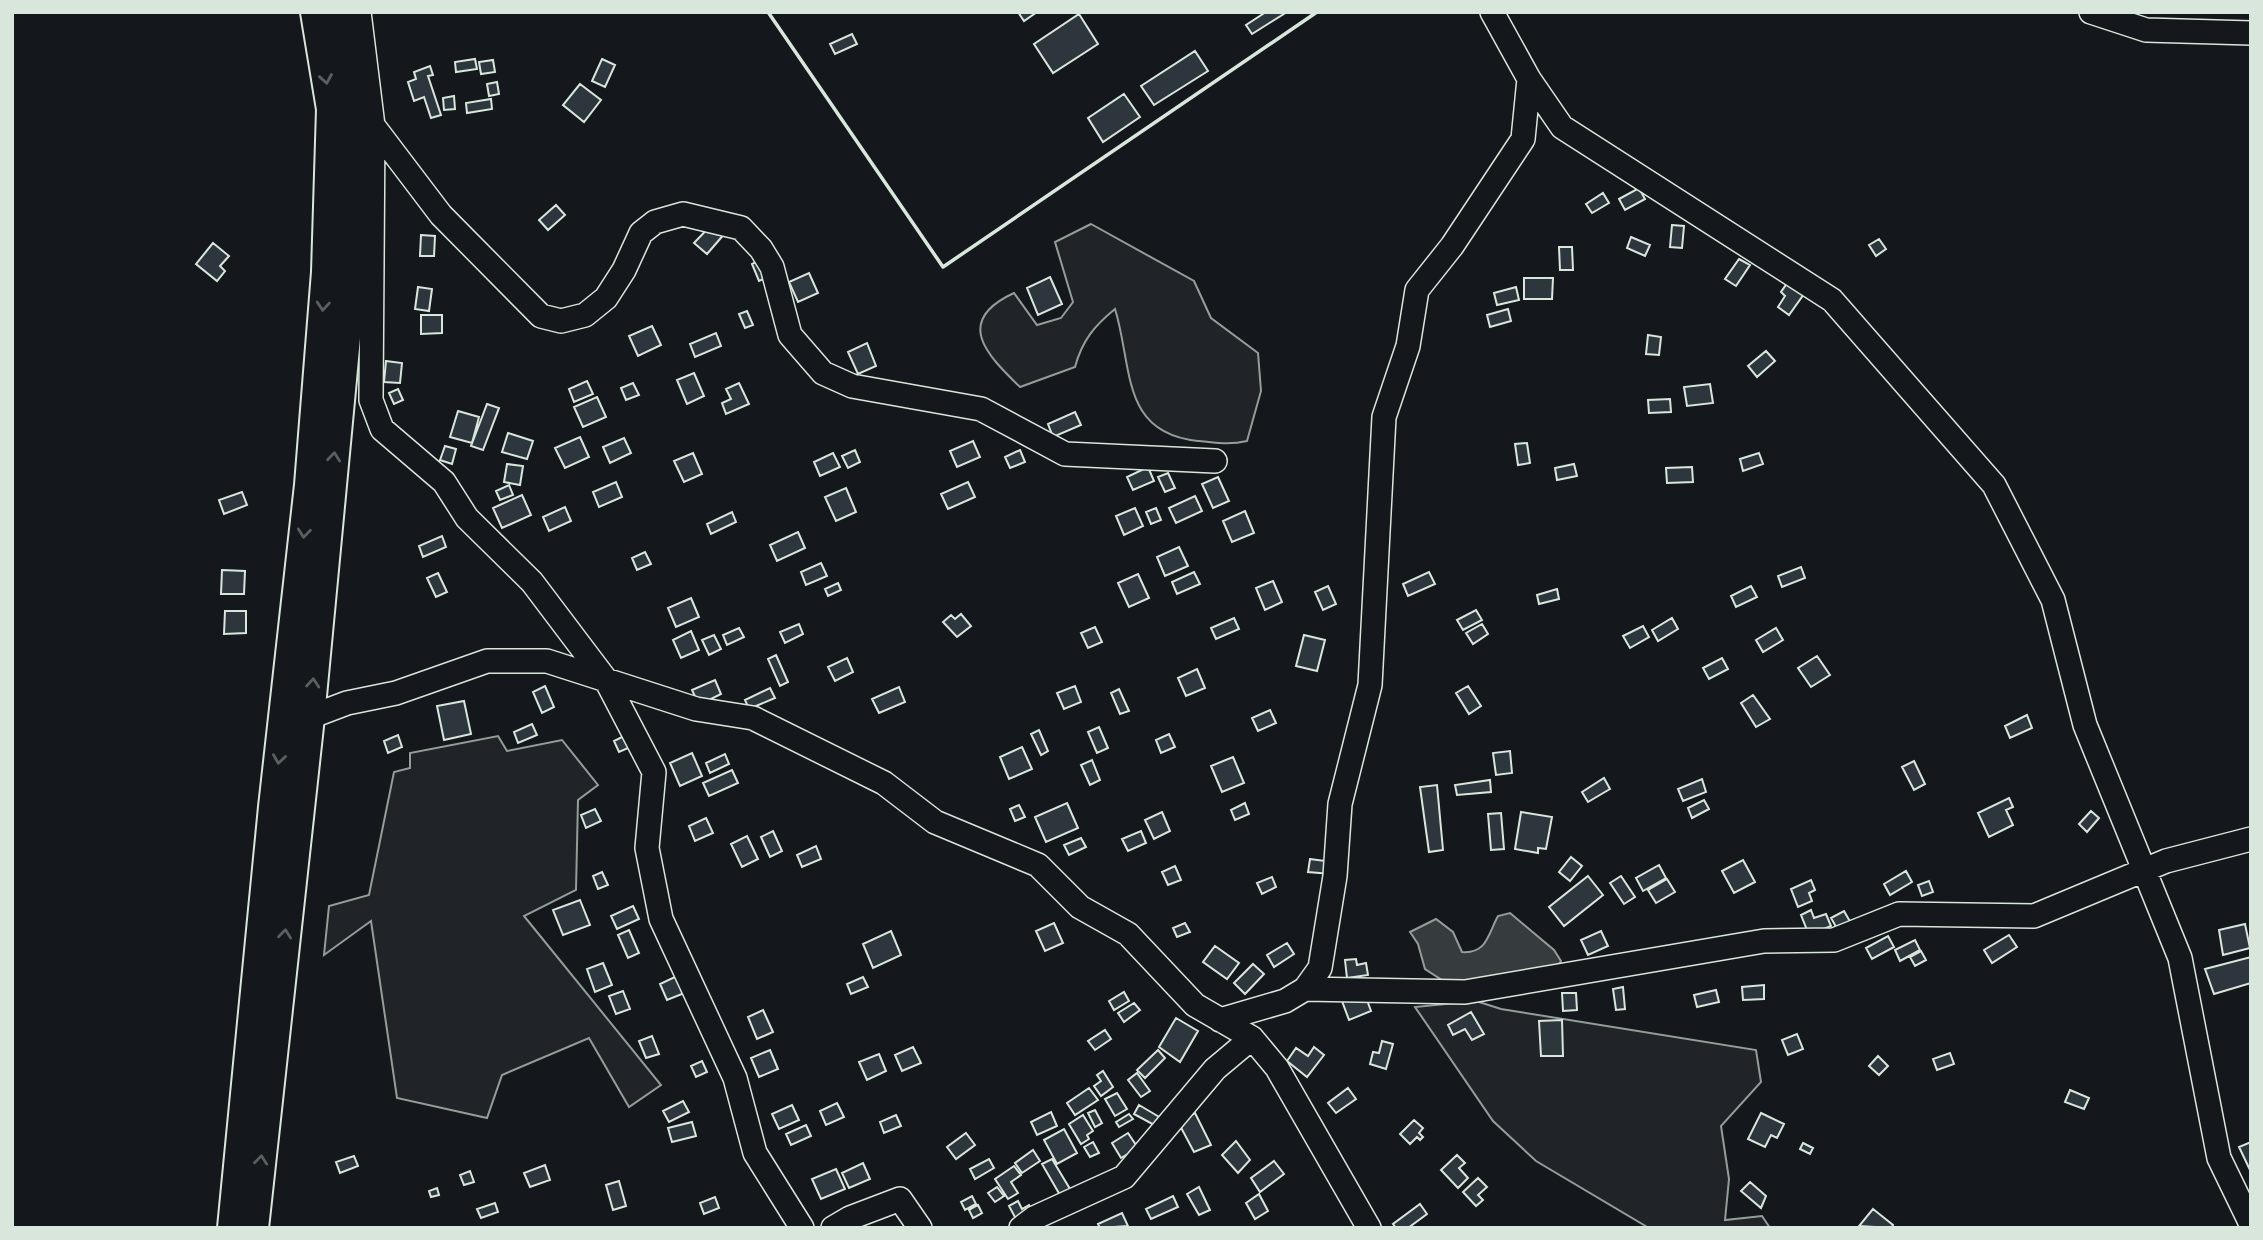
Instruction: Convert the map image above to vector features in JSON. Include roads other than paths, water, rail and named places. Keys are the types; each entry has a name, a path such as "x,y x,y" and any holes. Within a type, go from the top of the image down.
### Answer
{"main road":[{"path":"232,1228 273,807 309,485 326,272 331,109 314,12"},
{"path":"254,1228 310,717 365,122 339,12"}],"street":[{"path":"359,12 365,122 371,400 382,429 444,482 467,517 532,582 606,680 654,772 647,848 661,919 734,1079 755,1153 802,1228"},
{"path":"1492,12 1529,79 1562,127 1832,300 1994,485 2053,600 2085,725 2180,958 2219,1158 2251,1224"},
{"path":"2091,12 2146,30 2251,33"},
{"path":"1220,1020 1286,1002 1305,989 1320,968 1335,876 1340,804 1370,685 1384,416 1408,346 1417,290 1452,246 1523,139 1529,79"},
{"path":"365,122 441,215 541,316 561,321 585,315 606,298 624,270 641,233 655,222 683,214 741,228 761,248 772,267 790,335 823,373 852,386 981,409 1065,454 1215,461"},
{"path":"310,717 348,703 396,693 487,661 547,661 695,709 753,718 884,783 935,822 1038,865 1080,907 1128,934 1195,1005 1252,1038 1277,1068 1369,1228"},
{"path":"1305,989 1465,992 1764,942 1834,940 1899,914 2034,916 2144,869 2251,839"},
{"path":"1021,1228 1034,1217 1124,1177 1215,1069 1252,1038"},
{"path":"833,1228 849,1218 900,1199 920,1228"}]}
